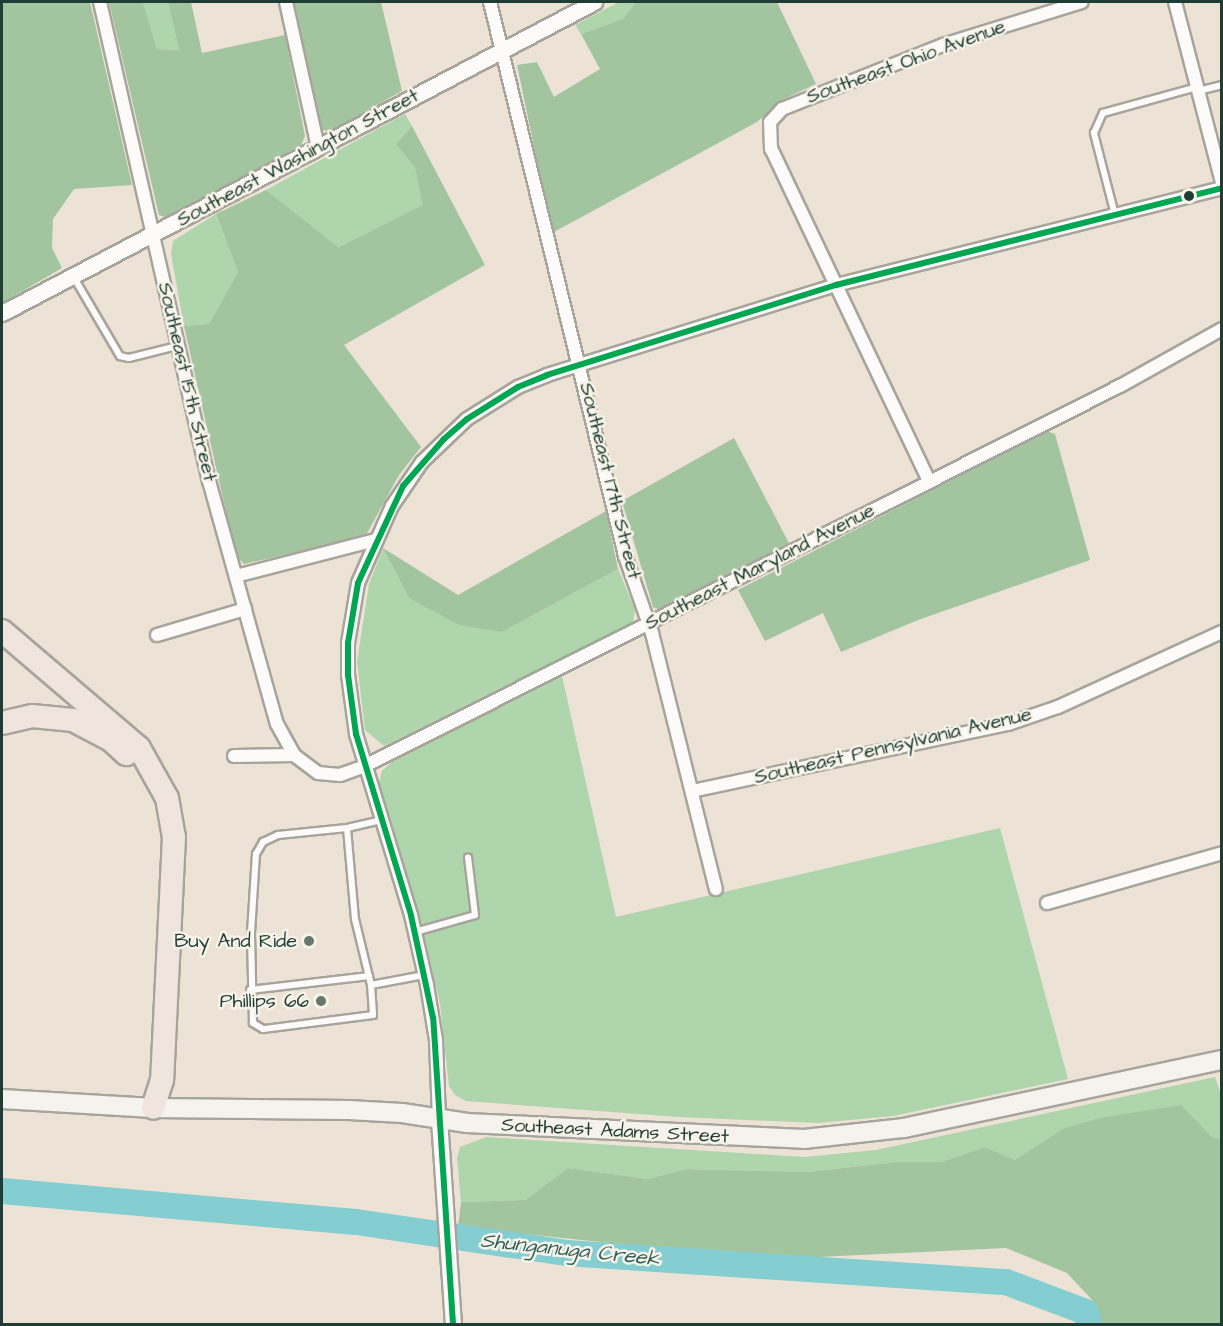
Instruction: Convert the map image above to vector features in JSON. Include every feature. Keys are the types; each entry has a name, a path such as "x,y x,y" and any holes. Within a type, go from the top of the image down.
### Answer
{"highway":[{"path":"2,632 139,748 167,798 174,837 162,1080 153,1108"},
{"path":"2,723 32,716 53,716 93,728 135,764 154,799 159,866 146,1080 153,1108"}],"main road":[{"name":"Southeast Adams Street","path":"2,1099 153,1108 348,1110 439,1119 730,1137 837,1136 904,1128 1221,1060"}],"street":[{"name":"Southeast 15th Street","path":"100,2 177,346 236,576 277,724 294,755"},
{"path":"285,2 318,147"},
{"name":"Southeast 17th Street","path":"490,2 581,364 625,556 649,624 716,889"},
{"name":"Southeast Washington Street","path":"2,313 594,2"},
{"name":"Southeast Ohio Avenue","path":"836,285 771,149 770,122 782,109 943,45 1082,2"},
{"path":"453,1324 440,1166 436,1040 415,932 365,766 350,705 348,643 358,583 375,540 403,486 444,439 467,419 518,387 581,364 836,285 1221,186 1176,2"},
{"path":"836,285 929,481"},
{"name":"Southeast Maryland Avenue","path":"294,755 318,773 329,775 365,766 1120,386 1221,329"},
{"path":"236,576 375,540"},
{"path":"157,635 245,609"},
{"name":"Southeast Pennsylvania Avenue","path":"692,791 1008,724 1058,707 1221,632"},
{"path":"234,756 294,755"},
{"path":"1047,903 1221,854"}],"lane":[{"path":"1115,215 1094,133 1096,123 1111,108 1221,85"},
{"path":"73,276 120,356 129,358 177,346"},
{"path":"346,828 355,919 371,985 373,1015 263,1029 251,1018 250,990 259,848 278,835 346,828 381,820"},
{"path":"415,932 475,915 468,857"},
{"path":"371,985 425,975"},
{"path":"250,990 369,976"}],"green space":[{"path":"2,2 90,2 132,185 74,189 53,219 52,248 62,268 2,303"},
{"path":"109,2 143,2 157,49 179,50 168,2 191,2 202,53 285,35 305,136 301,145 167,218 159,215"},
{"path":"143,2 168,2 179,50 157,49"},
{"path":"292,2 381,2 402,91 330,131 322,130 316,118"},
{"path":"619,2 636,2 623,19 581,34 575,25"},
{"path":"636,2 777,2 816,84 784,99 757,122 552,233 517,65 537,62 554,97 600,69 581,34 623,19"},
{"path":"405,114 412,126 396,144 415,168 424,205 337,247 266,190"},
{"path":"412,126 485,265 344,345 421,447 399,475 365,537 244,564 236,556 184,326 209,324 238,272 216,214 266,190 338,247 423,205 415,168 396,144"},
{"path":"216,214 238,272 209,324 184,326 171,254 173,241"},
{"path":"1047,431 1055,434 1090,560 918,620 841,652 823,613 765,641 738,590"},
{"path":"734,438 790,545 660,610 653,607 622,501"},
{"path":"606,511 618,569 502,632 459,625 409,598 383,548 458,595"},
{"path":"383,548 409,598 502,632 618,569 635,610 633,622 627,635 384,746 365,730 357,662 369,584"},
{"path":"562,676 616,917 1000,828 1068,1079 893,1116 817,1123 679,1117 466,1101 455,1095 449,1086 440,1003 421,923 379,783 382,771 392,762"},
{"path":"1215,1077 1221,1095 1221,1139 1212,1137 1181,1106 1099,1118 1064,1128 1015,1160 985,1147 941,1162 896,1162 808,1172 686,1169 648,1179 568,1168 525,1200 461,1202 457,1158 460,1147 486,1137 804,1157 876,1150"},
{"path":"1181,1105 1212,1137 1221,1139 1221,1324 1102,1324 1095,1303 1067,1273 1006,1248 818,1257 734,1256 458,1227 461,1202 525,1200 568,1168 648,1179 686,1169 808,1172 896,1162 941,1162 985,1147 1015,1160 1064,1128 1099,1118"}],"waterway":[{"name":"Shunganuga Creek","path":"2,1191 356,1222 566,1253 1006,1282 1086,1312 1089,1324"}],"transit line":[{"path":"453,1324 433,1018 411,915 356,734 348,675 348,643 358,583 403,486 444,439 467,419 518,387 547,375 836,285 1222,188"}],"place":[{"name":"Buy And Ride","path":"309,941"},
{"name":"Phillips 66","path":"321,1001"}]}
